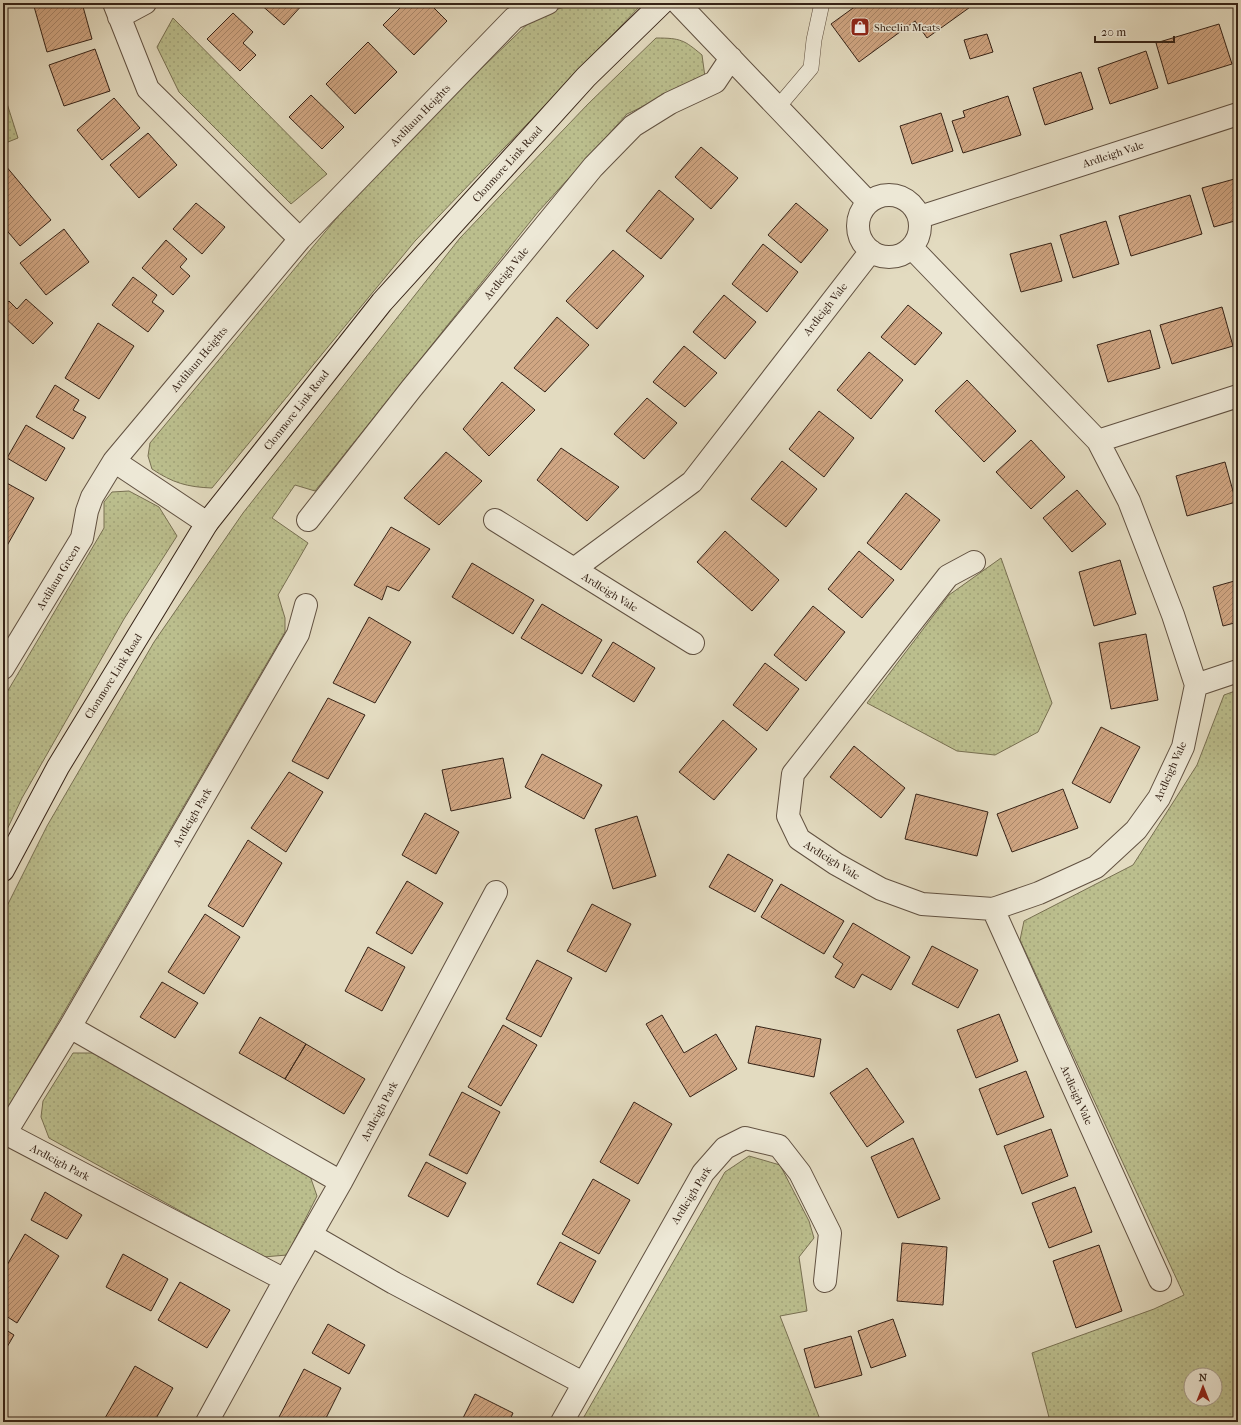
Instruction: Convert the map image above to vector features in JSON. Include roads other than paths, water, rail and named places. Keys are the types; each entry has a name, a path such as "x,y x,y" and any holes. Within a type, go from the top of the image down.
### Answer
{"street":[{"path":"145,3 116,10 148,88 300,239"},
{"name":"Ardilaun Heights","path":"114,461 300,239 514,18 548,3"},
{"name":"Clonmore Link Road","path":"3,870 58,766 207,523 382,302 586,77 662,3"},
{"path":"678,3 868,202"},
{"name":"Ardleigh Vale","path":"308,520 411,389 593,167 633,126 670,103 716,82 731,58"},
{"name":"Ardleigh Vale","path":"920,217 1238,114"},
{"path":"888,194 898,195 908,200 915,207 920,217 920,234 912,248 904,253 887,257 870,251 864,244 858,227 858,218 868,202 877,196 888,194"},
{"name":"Ardleigh Vale","path":"912,248 1098,441 1129,501 1173,614 1196,686 1183,747 1159,798 1136,830 1096,867 1039,893 993,909 922,904 881,889 836,864 799,839 788,816 793,774 948,576 974,562"},
{"name":"Ardleigh Vale","path":"692,643 574,569 692,482 870,251"},
{"path":"1098,441 1238,396"},
{"path":"114,461 207,523"},
{"name":"Ardilaun Green","path":"3,668 82,538 87,511 92,497 114,461"},
{"path":"495,520 574,569"},
{"name":"Ardleigh Park","path":"285,1280 4,1135 70,1027 298,634 306,605"},
{"path":"1196,686 1238,671"},
{"name":"Ardleigh Park","path":"207,1422 341,1182 496,892"},
{"name":"Ardleigh Vale","path":"993,909 1160,1280"},
{"path":"70,1027 341,1182"},
{"name":"Ardleigh Park","path":"562,1422 703,1172 725,1148 745,1138 779,1146 800,1173 830,1232 825,1281"},
{"path":"312,1235 394,1283 583,1383"}],"lane":[{"path":"778,107 811,68 814,40 822,3"}],"place":[{"name":"Sheelin Meats","path":"860,27"}]}
